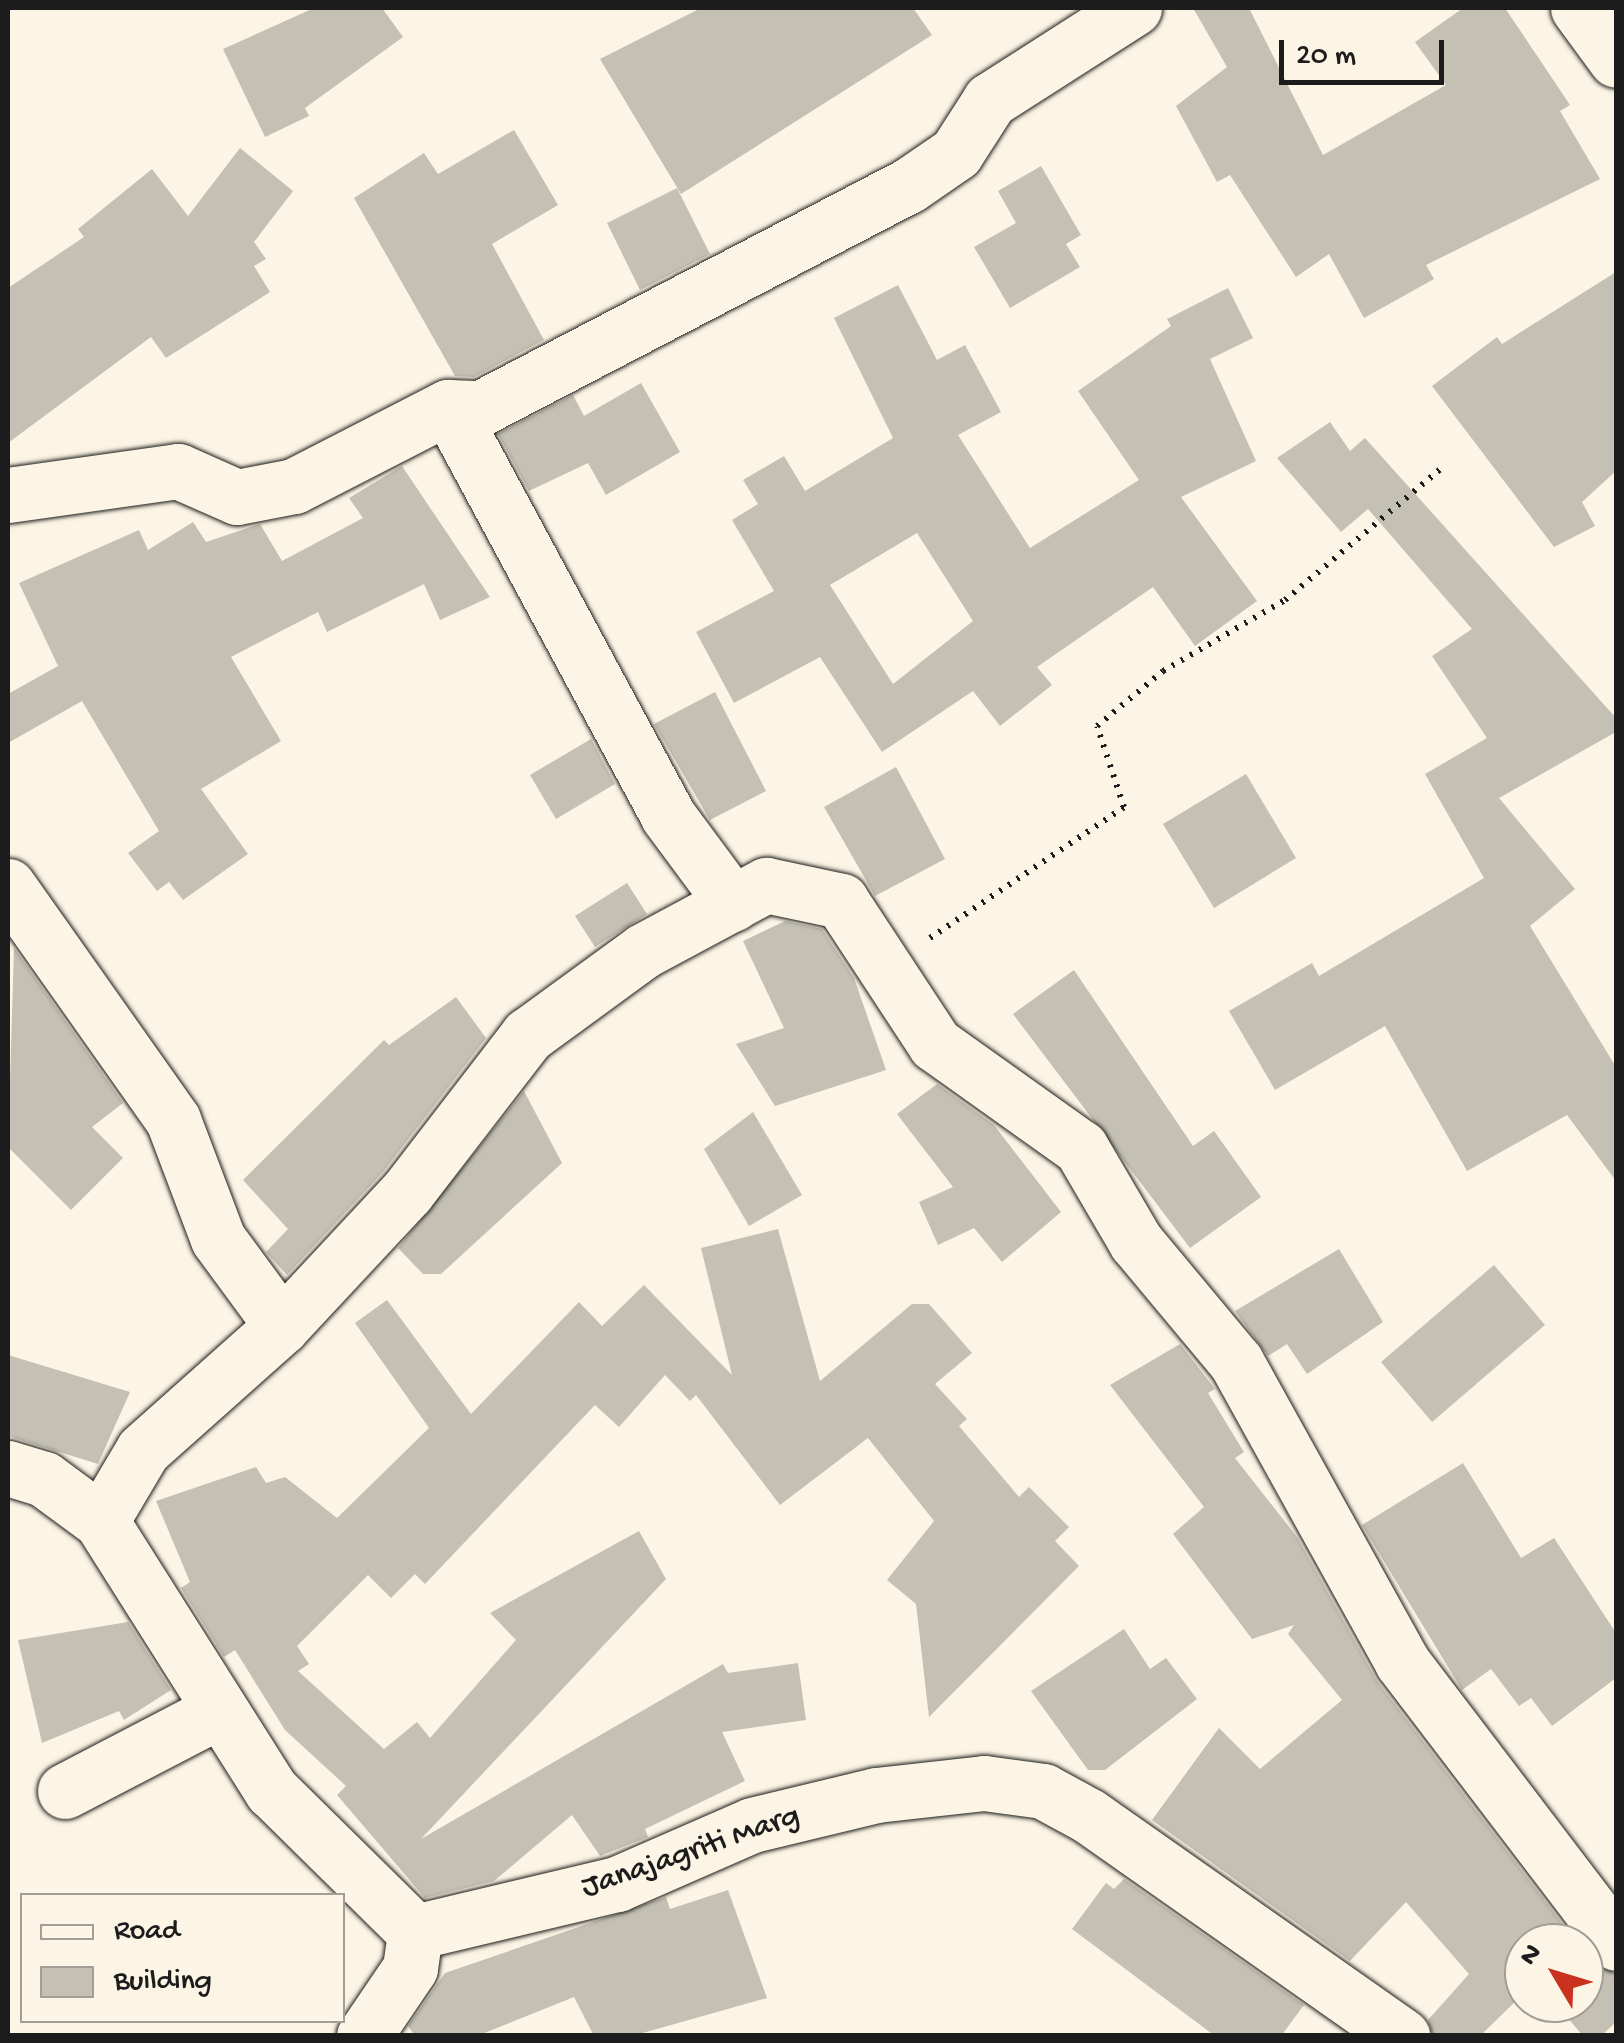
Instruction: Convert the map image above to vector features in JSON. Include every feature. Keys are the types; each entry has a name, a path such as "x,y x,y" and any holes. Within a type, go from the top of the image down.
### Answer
{"street":[{"path":"8,494 178,471 237,496 294,486 448,407 481,408 585,359 908,186 956,153 990,100 1134,8"},
{"path":"1578,8 1616,60"},
{"path":"448,407 668,816 733,904"},
{"path":"8,886 173,1120 218,1238 282,1326"},
{"path":"101,1521 143,1450 282,1326 406,1192 528,1034 643,951 766,886 841,901 885,962 935,1044 1081,1148 1136,1242 1236,1362 1402,1662 1616,1943"},
{"path":"8,1470 44,1479 101,1521 215,1713 272,1790 415,1932 410,1968 364,2036"},
{"path":"66,1791 215,1713"},
{"name":"Janajagriti Marg","path":"415,1932 617,1884 752,1824 984,1782 1043,1791 1089,1816 1402,2036"}],"path":[{"path":"885,962 1124,808 1097,726 1163,671 1286,600 1443,466"}],"building":[{"path":"314,8 382,8 403,37 305,108 309,116 265,137 223,49"},
{"path":"701,8 913,8 932,35 681,194 600,59"},
{"path":"1193,8 1249,8 1323,155 1446,85 1415,42 1463,8 1505,8 1570,105 1560,111 1600,179 1426,265 1434,279 1364,318 1329,254 1296,277 1230,175 1217,182 1176,106 1227,67"},
{"path":"514,130 558,205 492,244 544,340 474,377 455,376 354,198 424,153 438,174"},
{"path":"240,148 293,191 254,242 266,259 254,266 270,292 166,358 151,337 8,443 8,288 84,237 78,229 152,169 188,216"},
{"path":"1041,166 1081,235 1066,244 1080,267 1010,308 974,247 1016,223 998,191"},
{"path":"677,188 710,254 640,290 607,223"},
{"path":"1616,272 1616,471 1582,502 1595,526 1554,547 1432,386 1497,337 1502,344"},
{"path":"898,285 937,360 965,345 1001,412 958,435 1030,548 1139,480 1078,391 1171,326 1167,319 1228,288 1253,338 1210,359 1256,461 1181,497 1257,601 1195,646 1153,587 1037,667 1052,685 1000,726 973,691 882,752 820,657 734,703 696,632 774,591 732,520 758,504 743,480 784,456 805,491 893,438 834,318","holes":["917,533 973,621 893,684 830,585"]},
{"path":"641,383 680,452 606,495 588,463 529,491 498,434 573,395 584,416"},
{"path":"1330,422 1350,451 1365,438 1616,718 1616,732 1499,798 1575,889 1530,926 1616,1067 1616,1181 1567,1115 1467,1171 1385,1026 1275,1090 1229,1011 1312,963 1319,976 1484,878 1425,774 1487,738 1432,656 1472,629 1368,509 1341,532 1277,458"},
{"path":"402,466 490,597 440,620 424,584 327,632 318,612 231,657 281,741 201,789 248,854 183,900 169,882 157,891 128,853 159,831 82,701 8,743 8,694 58,666 19,583 139,530 148,550 193,522 206,542 260,524 282,561 363,518 349,498"},
{"path":"715,692 766,791 710,820 654,724"},
{"path":"591,739 615,784 556,819 530,775"},
{"path":"896,767 945,859 875,896 824,807"},
{"path":"1246,774 1296,858 1214,908 1163,824"},
{"path":"627,883 647,914 595,947 575,916"},
{"path":"785,921 822,929 854,978 886,1070 775,1106 736,1044 784,1028 743,941"},
{"path":"14,948 123,1103 92,1127 123,1158 71,1210 8,1147"},
{"path":"1074,970 1193,1146 1214,1131 1261,1197 1190,1248 1013,1014"},
{"path":"456,997 486,1038 383,1172 287,1275 266,1252 288,1229 243,1180 384,1040 389,1045"},
{"path":"937,1084 994,1125 1061,1212 1002,1262 974,1228 938,1245 919,1202 953,1187 897,1114"},
{"path":"524,1091 562,1163 441,1274 423,1274 398,1248"},
{"path":"753,1112 802,1195 749,1226 704,1149"},
{"path":"778,1229 820,1381 912,1304 929,1304 972,1353 935,1384 967,1419 959,1426 1019,1497 1029,1487 1069,1527 1055,1541 1079,1566 929,1717 916,1604 887,1580 934,1521 868,1438 780,1505 696,1395 690,1401 665,1375 619,1427 595,1405 425,1584 415,1574 391,1598 368,1575 297,1646 309,1664 298,1671 384,1749 417,1722 430,1738 516,1640 490,1613 639,1531 666,1579 421,1839 723,1664 728,1673 798,1663 806,1720 722,1732 745,1781 645,1829 648,1837 600,1856 572,1815 494,1881 425,1898 337,1795 346,1786 285,1730 235,1650 224,1657 181,1588 190,1582 156,1501 256,1467 266,1483 285,1477 337,1518 429,1428 355,1323 387,1300 471,1414 579,1302 602,1326 644,1285 732,1375 701,1248"},
{"path":"1339,1249 1383,1322 1307,1374 1287,1344 1268,1356 1235,1311"},
{"path":"1494,1265 1545,1325 1432,1422 1381,1362"},
{"path":"1180,1344 1215,1389 1208,1393 1244,1452 1235,1458 1297,1537 1377,1681 1562,1923 1504,1923 1504,2013 1480,2036 1433,2036 1428,2020 1469,1974 1406,1902 1350,1961 1152,1820 1219,1728 1260,1769 1342,1700 1288,1634 1294,1625 1252,1639 1173,1534 1204,1507 1110,1385"},
{"path":"8,1355 130,1392 98,1464 8,1436"},
{"path":"1463,1463 1521,1558 1554,1538 1616,1633 1616,1678 1552,1726 1531,1698 1519,1706 1491,1669 1462,1690 1362,1525"},
{"path":"128,1622 171,1690 124,1720 119,1711 42,1743 18,1640"},
{"path":"1124,1629 1150,1669 1166,1658 1197,1699 1105,1770 1088,1770 1031,1691"},
{"path":"1124,1879 1304,2005 1281,2036 1215,2036 1072,1929 1106,1883 1114,1889"},
{"path":"728,1890 767,1998 632,2036 594,2036 574,1997 477,2036 415,2036 408,2026 445,1973 666,1897 670,1909"},
{"path":"1604,1966 1616,1974 1616,2022 1601,2036 1583,2036 1572,2023 1604,2023"}]}
